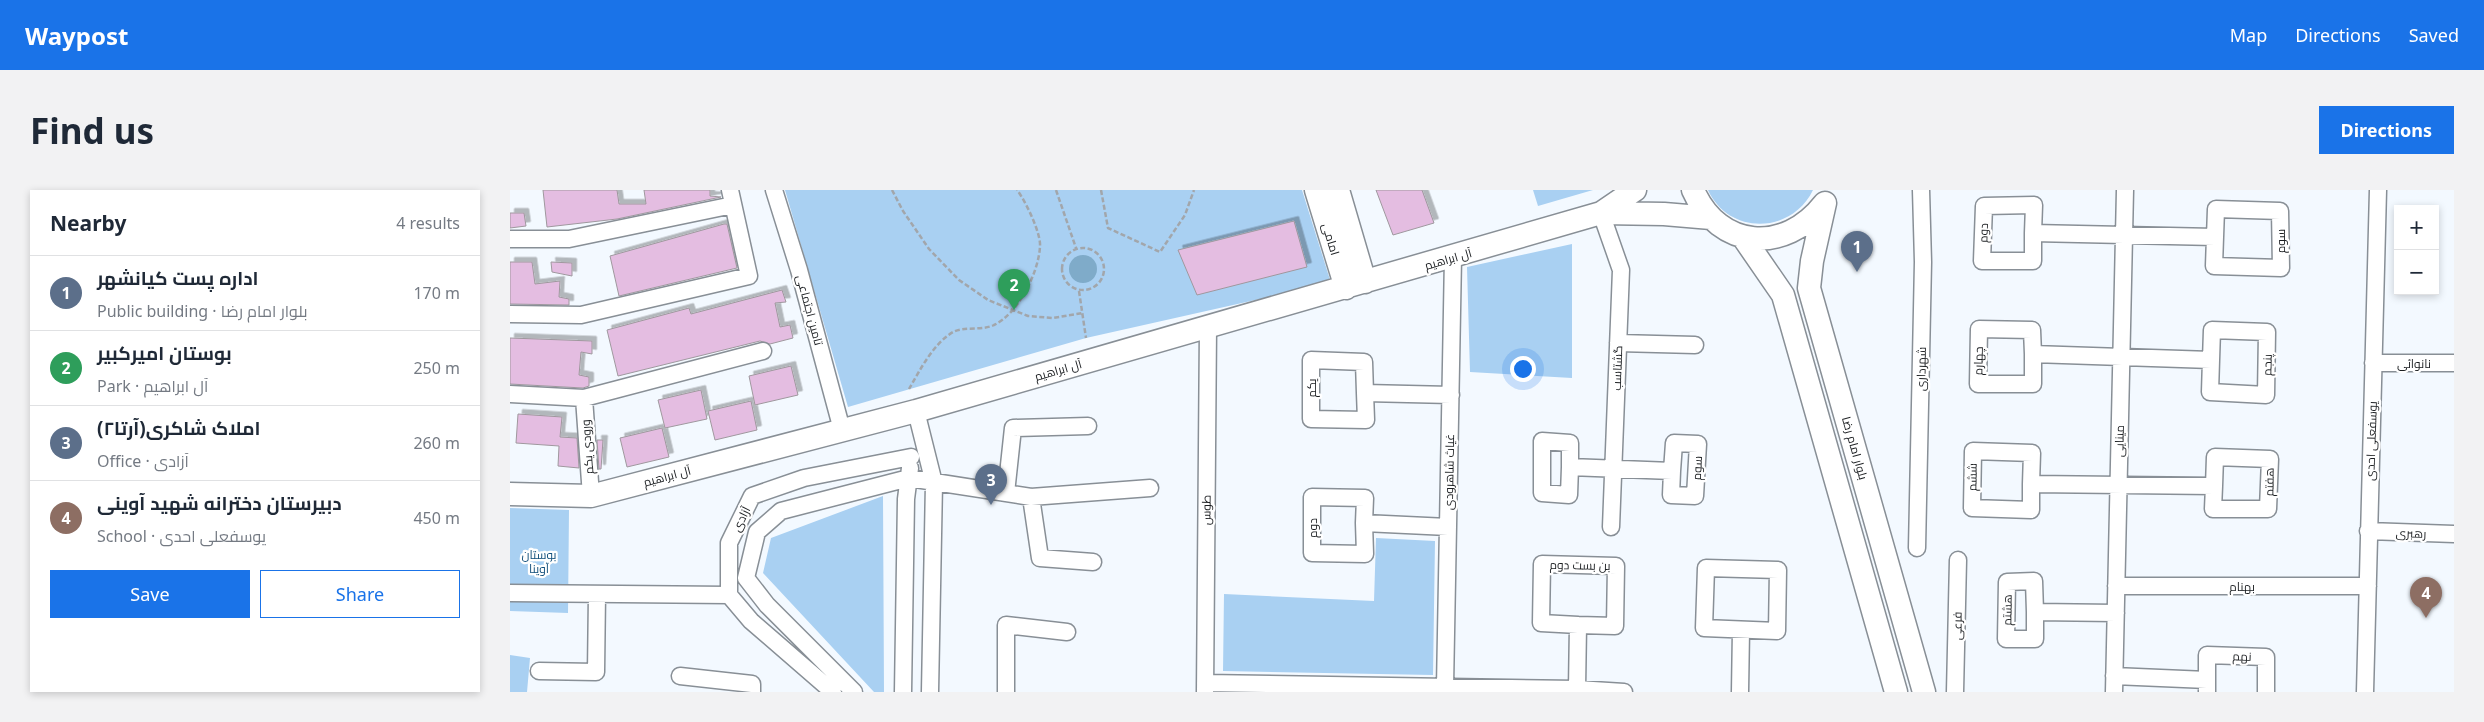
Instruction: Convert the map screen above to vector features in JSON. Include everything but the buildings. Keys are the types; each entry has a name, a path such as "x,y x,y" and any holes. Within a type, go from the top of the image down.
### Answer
{"main road":[{"name":"امامی","path":"1316,190 1355,285"},
{"name":"امامی","path":"1338,190 1355,285"},
{"path":"1601,213 1635,190"},
{"path":"1693,190 1699,204 1711,218 1726,230 1743,237 1762,239 1781,237 1798,230 1813,218 1827,196"},
{"name":"بلوار امام رضا","path":"1827,196 1812,261 1809,288 1924,692"},
{"name":"آل ابراهیم","path":"510,494 591,496 916,411 1601,213"},
{"path":"1601,213 1711,218"},
{"path":"1743,237 1783,295 1896,692"}],"street":[{"name":"تامین اجتماعی","path":"774,190 799,270 842,430"},
{"name":"شهرداری","path":"1917,548 1923,262 1921,190"},
{"name":"مینایی","path":"2114,684 2125,190"},
{"name":"یوسفعلی احدی","path":"2365,692 2378,190"},
{"path":"510,239 569,239 732,198 749,276 581,315 510,314"},
{"name":"دوم","path":"2034,205 2033,233 2033,261 1982,261 1984,206 2034,205"},
{"name":"سوم","path":"2216,209 2280,211 2280,268 2214,266 2215,237 2216,209"},
{"name":"گشتاسب","path":"1601,213 1621,270 1611,526"},
{"path":"2033,233 2215,237"},
{"name":"غیاث شاهرودی","path":"1437,689 1448,527 1453,257"},
{"name":"طوس","path":"1205,688 1208,327"},
{"name":"چهارم","path":"1979,329 2032,330 2033,354 2033,384 1978,384 1979,329"},
{"name":"پنجم","path":"2212,330 2267,332 2266,395 2210,392 2211,360 2212,330"},
{"path":"1618,343 1695,345"},
{"path":"510,394 584,398 763,351"},
{"path":"2033,354 2121,359 2211,360"},
{"name":"یکم","path":"1311,360 1364,362 1365,393 1366,420 1311,419 1311,360"},
{"name":"نانوائی","path":"2373,363 2454,363"},
{"path":"1365,393 1451,395"},
{"name":"ورودی یکم","path":"584,398 591,496"},
{"path":"903,692 906,500 916,411"},
{"path":"916,411 934,483 930,692"},
{"path":"1006,493 1013,428 1088,426"},
{"name":"ششم","path":"1973,451 2032,453 2031,484 2031,510 1972,508 1973,451"},
{"name":"آزادی","path":"729,595 729,543 752,496 804,478 911,457"},
{"name":"هفتم","path":"2215,457 2270,459 2268,509 2213,508 2214,486 2215,457"},
{"path":"1570,466 1614,469"},
{"name":"سوم","path":"1614,469 1672,471"},
{"path":"854,692 767,604 746,578 757,532 781,511 909,478 1031,497 1150,488"},
{"path":"2031,484 2214,486"},
{"path":"1031,497 1040,558 1094,562"},
{"name":"دوم","path":"1312,497 1365,498 1364,523 1366,554 1312,552 1312,497"},
{"path":"1364,523 1448,527"},
{"name":"رهبری","path":"2368,531 2454,534"},
{"name":"فرعی","path":"1956,692 1958,560"},
{"name":"بن بست دوم","path":"1542,564 1616,566 1615,626 1578,625 1541,623 1542,564"},
{"path":"1706,568 1778,570 1777,632 1742,630 1704,628 1706,568"},
{"name":"بهنام","path":"2116,586 2368,586"},
{"path":"510,593 729,595 752,621 832,692"},
{"path":"539,671 596,672 597,594"},
{"path":"2035,612 2116,613"},
{"path":"1006,692 1006,625 1067,632"},
{"path":"1577,689 1578,625"},
{"path":"1740,692 1742,630"},
{"name":"نهم","path":"2114,684 2207,686 2207,655 2266,657 2266,692"},
{"path":"680,676 752,684 752,692"},
{"path":"1205,688 1577,689 1624,692"}],"path":[{"path":"892,190 903,211 929,249 959,280 988,300 1028,316 1054,318 1083,313"},
{"path":"909,389 927,357 953,332 993,326 1014,310 1031,280 1041,244 1025,199 1018,190"},
{"path":"1056,190 1076,248"},
{"path":"1101,190 1108,228 1160,252 1185,215 1194,190"},
{"path":"1076,248 1090,248 1100,256 1105,268 1102,280 1092,289 1079,291 1066,283 1061,269 1066,255 1076,248"},
{"path":"1079,291 1086,338"}],"green space":[{"path":"785,190 1302,190 1331,283 1086,338 848,407"},
{"path":"1533,190 1593,190 1538,206"},
{"path":"1708,190 1813,190 1803,205 1791,215 1776,221 1760,224 1745,222 1730,216 1718,205"},
{"path":"1572,244 1572,378 1470,372 1467,267"},
{"path":"883,496 884,692 874,692 763,573 771,538"},
{"name":"بوستان آوینا","path":"510,508 569,510 568,613 510,611"},
{"path":"1376,538 1435,541 1433,675 1223,671 1224,594 1374,601"},
{"path":"510,655 530,658 527,692 510,692"}],"shaded area":[{"path":"1083,255 1093,259 1097,269 1093,279 1083,283 1073,279 1069,269 1073,259"}],"place":[{"name":"اداره پست کیانشهر","path":"1857,272"},
{"name":"بوستان امیرکبیر","path":"1014,310"},
{"name":"املاک شاکری(آرتا۲)","path":"991,505"},
{"name":"دبیرستان دخترانه شهید آوینی","path":"2426,618"}]}
